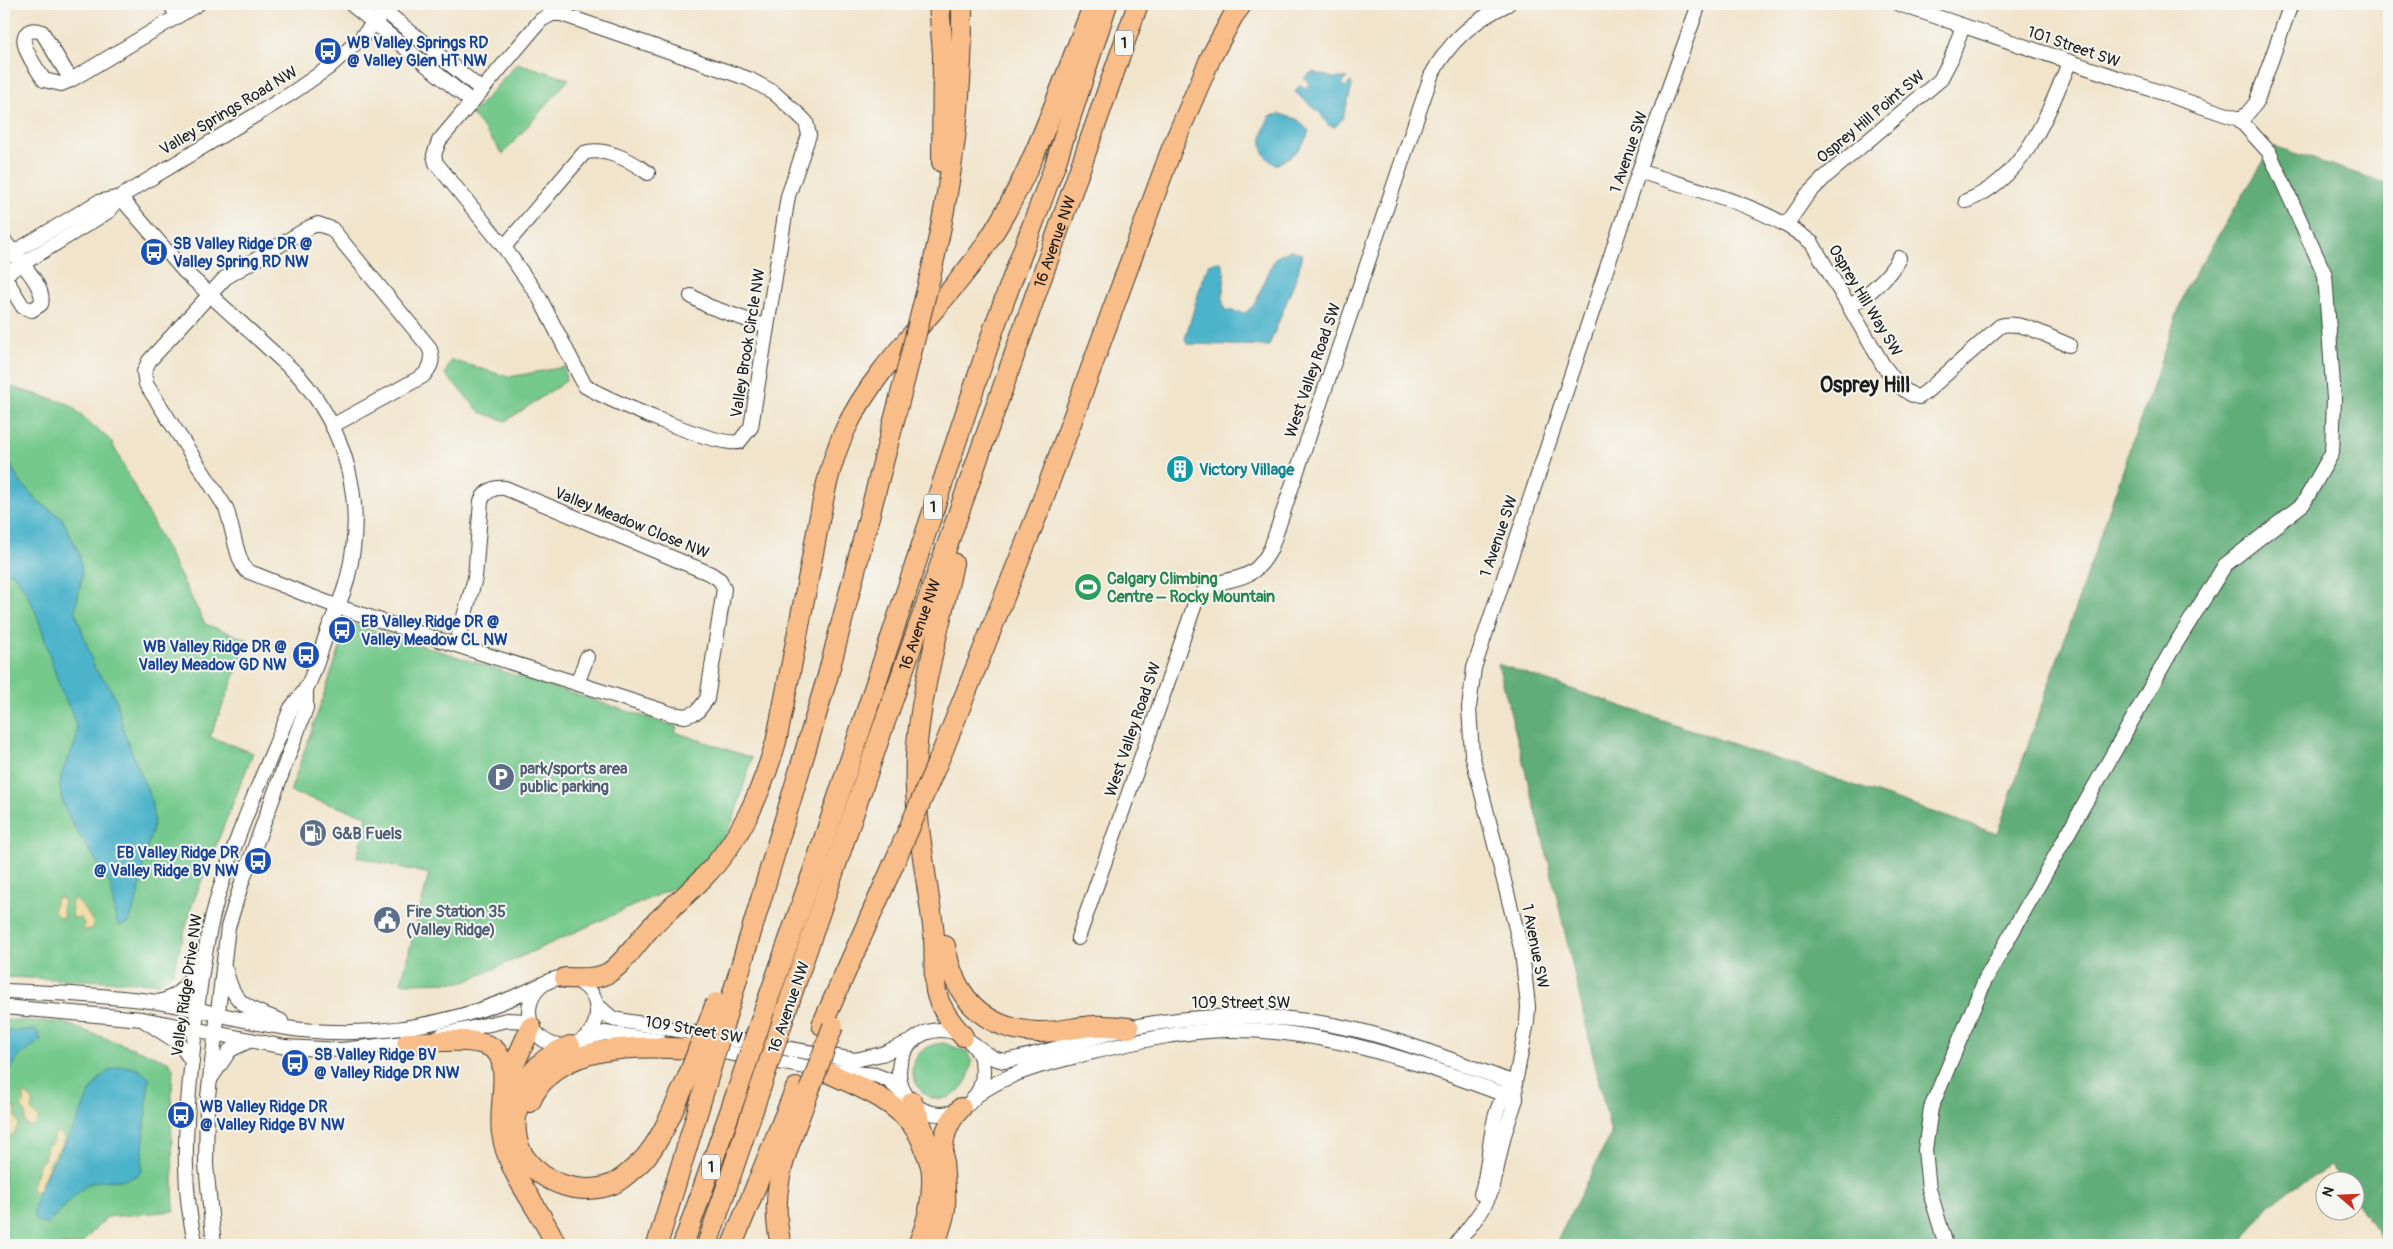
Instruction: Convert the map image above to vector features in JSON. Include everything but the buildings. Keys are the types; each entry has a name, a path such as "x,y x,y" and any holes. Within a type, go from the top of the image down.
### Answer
{"highway":[{"path":"930,277 942,169 943,54 939,4"},
{"path":"657,1245 697,1080 769,868 828,675 930,277 948,195 957,130 962,50 962,4"},
{"path":"565,978 596,977 607,974 615,968 653,926 704,878 730,848 741,829 768,770 776,742 818,522 832,466 845,432 873,383 976,257 1007,209 1030,165 1094,4"},
{"name":"16 Avenue NW","path":"683,1245 816,863 994,328 1055,166 1107,4"},
{"name":"16 Avenue NW","path":"707,1245 881,733 1138,4"},
{"path":"732,1245 802,1089 862,939 943,750 1038,510 1172,148 1211,57 1233,16 1242,4"},
{"path":"1211,57 1255,4"},
{"path":"966,1038 950,1021 936,992 936,948 921,838 916,758 926,684 967,493"},
{"path":"929,892 942,931 949,970 962,995 986,1017 1012,1028 1037,1032 1095,1026 1129,1028"},
{"path":"502,1091 530,1024"},
{"path":"407,1044 465,1041 490,1047 502,1058 502,1134 514,1171 556,1245"},
{"path":"578,1042 558,1051 538,1066 527,1082 517,1114 515,1128 525,1157 544,1176 560,1185 586,1189 614,1183 641,1162 697,1080"},
{"path":"519,1143 524,1116 534,1091 553,1073 580,1057 608,1048 664,1047 711,1050"},
{"path":"822,1070 874,1095 898,1111 917,1132 932,1169"},
{"path":"781,1245 776,1225 776,1192 802,1089"},
{"path":"909,1099 928,1141 932,1169 932,1196 926,1228 918,1245"},
{"path":"935,1245 945,1208 944,1134 952,1118 967,1103"}],"street":[{"path":"170,4 178,16"},
{"path":"72,80 198,4"},
{"path":"351,4 472,102"},
{"name":"West Valley Road SW","path":"1078,938 1196,601 1212,586 1242,578 1255,571 1264,561 1270,548 1432,76 1445,52 1458,36 1477,20 1508,4"},
{"name":"101 Street SW","path":"1899,4 2239,119"},
{"path":"1946,1245 1929,1189 1925,1150 1930,1108 1985,980 2170,653 2225,565 2303,504 2332,453 2334,399 2325,275 2269,152 2239,119 2256,103 2291,4"},
{"path":"384,6 482,90"},
{"name":"Valley Springs Road NW","path":"8,256 98,202 120,197 292,93 328,68 375,23 384,6"},
{"name":"1 Avenue SW","path":"1515,1083 1527,1022 1526,974 1516,923 1472,754 1469,708 1471,686 1477,652 1695,7"},
{"name":"Valley Brook Circle NW","path":"556,14 735,74 773,92 806,122 809,135 788,196 751,427 743,440 727,443 670,423 585,386 539,297 504,247 438,167 434,155 439,142 472,102 541,20 556,14"},
{"name":"Osprey Hill Point SW","path":"1787,224 1808,195 1825,177 1940,80 1951,60 1963,26"},
{"path":"1966,202 1992,189 2020,161 2040,130 2069,63"},
{"path":"504,247 584,154 599,151 635,163 648,173"},
{"name":"Osprey Hill Way SW","path":"1639,171 1763,213 1787,224 1812,243 1883,364 1896,381 1914,396 1919,397 1926,392 2000,326 2006,324 2026,328 2069,345"},
{"name":"Valley Springs Road NW","path":"4,276 109,211 120,197"},
{"name":"Valley Ridge Drive NW","path":"120,197 169,255 298,375 311,390 332,426 349,471 356,528 348,579 338,606 306,688 291,708 232,854 217,900 206,950 192,1061 186,1128 186,1174 196,1245"},
{"path":"209,294 225,278 310,227 318,224 332,229 429,347 432,359 431,366 423,376 332,426"},
{"path":"4,240 8,256 23,264 42,294 41,304 36,309 29,310 23,307 4,276"},
{"path":"1849,307 1866,296 1887,276 1899,258"},
{"name":"Valley Meadow Close NW","path":"209,294 149,361 144,372 145,381 226,508 242,568 247,571 338,606 456,645 577,684 672,714 685,716 697,712 705,704 724,597 720,580 711,574 505,488 496,488 486,493 480,501 476,573 466,616 456,645"},
{"path":"691,296 708,306 767,326"},
{"path":"577,684 587,657"},
{"name":"Valley Ridge Drive NW","path":"214,1245 206,1166 209,1080 224,960 235,902 306,708 306,688"},
{"path":"157,1002 176,996 184,988 206,950"},
{"path":"224,960 230,988 235,998 262,1013 303,1030"},
{"path":"4,991 84,995 157,1002 303,1030 358,1033 398,1030 481,1010 519,996 545,983 565,978 581,983 588,989 596,1004 596,1022 578,1042 555,1046 547,1043 535,1033 530,1024 528,1012 532,995 545,983"},
{"name":"109 Street SW","path":"596,1004 613,1019 854,1060 882,1054 914,1040"},
{"path":"4,1007 142,1019 196,1028 285,1047 323,1049 360,1049 407,1044 498,1021 530,1024"},
{"name":"109 Street SW","path":"966,1038 992,1058 1004,1061 1129,1028 1211,1016 1267,1017 1317,1022 1393,1040 1515,1083"},
{"path":"142,1019 179,1043 192,1061"},
{"name":"109 Street SW","path":"967,1103 987,1088 1020,1073 1051,1063 1143,1040 1228,1030 1296,1033 1346,1042 1389,1054 1510,1096"},
{"path":"934,1031 949,1031 966,1038 978,1054 983,1069 981,1084 967,1103 947,1113 932,1113 909,1099 901,1083 900,1067 904,1052 914,1040 934,1031"},
{"name":"109 Street SW","path":"578,1042 601,1033 617,1033 822,1070 875,1076 888,1080 909,1099"},
{"path":"209,1080 230,1050 251,1040"},
{"path":"1456,1245 1465,1232 1482,1190 1497,1114 1510,1096 1515,1083"}],"green space":[{"path":"517,63 569,79 503,154 472,114"},
{"path":"2273,146 2389,184 2389,1245 2387,1245 2366,1215 2366,1172 2335,1172 2331,1166 2321,1172 2316,1172 2316,1175 2271,1202 2241,1245 1555,1245 1611,1134 1549,863 1498,664 1997,834 2186,288"},
{"path":"451,360 509,377 564,367 566,381 506,421 480,412 445,374"},
{"path":"4,385 69,404 111,441 205,624 249,640 210,737 253,753 192,905 173,972 159,983 4,977"},
{"path":"355,624 677,727 675,732 752,758 734,818 716,856 686,882 465,982 401,983 429,874 357,857 367,816 290,792 346,631"},
{"path":"4,1020 61,1022 168,1061 173,1068 171,1109 174,1211 107,1217 80,1245 4,1245"},
{"path":"944,1043 967,1052 972,1062 969,1076 962,1087 954,1095 944,1099 934,1098 925,1094 917,1085 912,1070 916,1058 923,1050 932,1045"}],"sand":[{"path":"56,898 61,898 64,902 62,908 64,916 60,918 53,911"},
{"path":"74,898 91,918 94,925 92,929 83,930 84,923 80,918 73,918 71,903"},
{"path":"24,1093 33,1100 31,1110 39,1119 36,1125 27,1126 25,1121 26,1113 21,1106 24,1102"},
{"path":"12,1107 16,1109 15,1115 19,1123 14,1134 4,1136 4,1123 7,1125 10,1122"},
{"path":"58,1132 63,1135 64,1142 50,1162 39,1191 33,1191 32,1188 38,1165 44,1160 47,1145 54,1142 55,1133"}],"water":[{"path":"1312,72 1334,78 1347,78 1341,83 1345,87 1351,82 1352,87 1343,118 1335,127 1328,125 1320,113 1295,92 1300,85 1306,88 1309,83 1304,78"},
{"path":"1280,114 1297,119 1309,131 1297,151 1276,165 1265,155 1262,137 1270,116"},
{"path":"1291,250 1302,254 1298,273 1269,346 1187,344 1185,339 1203,278 1210,263 1221,262 1224,275 1223,304 1225,310 1245,313 1254,305 1275,258"},
{"path":"4,453 20,482 39,502 62,518 80,555 82,577 75,610 95,669 108,684 117,702 124,733 151,799 154,821 145,854 139,893 129,923 119,926 109,882 79,835 65,809 61,797 61,778 77,738 75,720 56,677 37,615 30,600 13,573 4,572"},
{"path":"36,1030 41,1040 20,1056 4,1077 4,1031"},
{"path":"124,1066 138,1069 149,1078 141,1172 136,1176 123,1180 89,1184 47,1224 39,1223 34,1217 38,1194 49,1170 75,1126 91,1091 106,1073"}],"place":[{"name":"WB Valley Springs RD @ Valley Glen HT NW","path":"328,51"},
{"name":"SB Valley Ridge DR @ Valley Spring RD NW","path":"154,252"},
{"name":"Victory Village","path":"1180,469"},
{"name":"Calgary Climbing Centre – Rocky Mountain","path":"1088,587"},
{"name":"EB Valley Ridge DR @ Valley Meadow CL NW","path":"342,630"},
{"name":"WB Valley Ridge DR @ Valley Meadow GD NW","path":"306,655"},
{"name":"park/sports area public parking","path":"501,777"},
{"name":"G&B Fuels","path":"313,833"},
{"name":"EB Valley Ridge DR @ Valley Ridge BV NW","path":"258,861"},
{"name":"Fire Station 35 (Valley Ridge)","path":"387,920"},
{"name":"SB Valley Ridge BV @ Valley Ridge DR NW","path":"295,1063"},
{"name":"WB Valley Ridge DR @ Valley Ridge BV NW","path":"181,1115"}],"district":[{"name":"Osprey Hill","path":"1865,385"}]}
